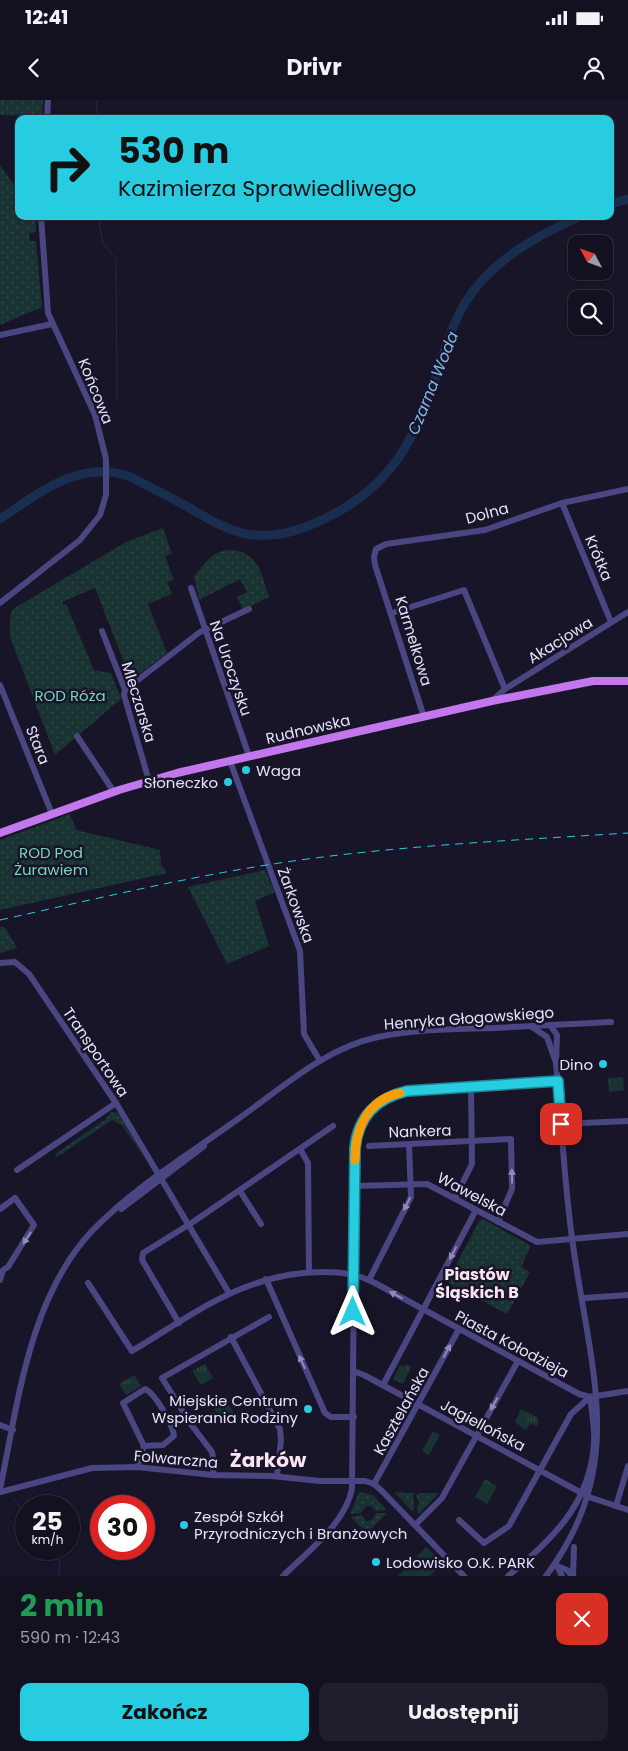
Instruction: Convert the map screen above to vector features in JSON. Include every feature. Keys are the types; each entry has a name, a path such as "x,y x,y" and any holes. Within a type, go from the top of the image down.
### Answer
{"main road":[{"name":"Rudnowska","path":"0,833 149,781 249,756 492,701 593,681 628,681"}],"street":[{"path":"46,115 48,100"},
{"name":"Końcowa","path":"0,603 45,570 91,528 104,503 106,466 92,407 52,324 48,308 42,220"},
{"path":"0,335 52,324"},
{"name":"Dolna","path":"378,573 374,557 380,546 485,530 562,503 628,489"},
{"name":"Krótka","path":"562,503 611,622"},
{"name":"Karmelkowa","path":"378,573 424,717"},
{"name":"Na Uroczysku","path":"191,588 249,756"},
{"path":"392,613 464,590 505,690"},
{"path":"125,690 204,630 249,610"},
{"name":"Akacjowa","path":"492,701 505,690 628,612"},
{"name":"Mleczarska","path":"102,631 125,690 124,695 149,781"},
{"name":"Stara","path":"0,686 52,814"},
{"path":"77,736 114,792"},
{"name":"Żarkowska","path":"230,761 300,951 304,1034 320,1061"},
{"name":"Transportowa","path":"0,963 15,962 24,967 116,1103 190,1224 229,1294"},
{"name":"Henryka Głogowskiego","path":"0,1490 31,1349 47,1299 76,1251 107,1218 161,1176 199,1152 210,1140 320,1061 358,1043 399,1033 611,1022"},
{"path":"557,1040 565,1029 575,1024"},
{"path":"550,1025 555,1030 557,1040 556,1064 572,1238 584,1298 599,1353"},
{"path":"550,1025 549,1040 556,1064"},
{"path":"529,1026 540,1031 549,1040"},
{"path":"282,1576 342,1513 351,1494 354,1417 353,1274 356,1138 365,1116 384,1098 407,1091 558,1081"},
{"path":"455,1198 472,1164 471,1086"},
{"name":"Transportowa","path":"17,1170 116,1103"},
{"path":"561,1124 628,1120"},
{"path":"179,1323 142,1258 146,1250 190,1224 333,1126"},
{"name":"Nankera","path":"369,1146 511,1139 512,1189 498,1222"},
{"path":"369,1280 411,1197 409,1144"},
{"path":"300,1149 308,1163 309,1272"},
{"name":"Wawelska","path":"355,1186 427,1184 537,1242 560,1242 572,1238 628,1234"},
{"path":"240,1190 261,1224"},
{"path":"0,1209 15,1198 34,1225 8,1267 2,1268 0,1280"},
{"path":"383,1385 476,1210"},
{"name":"Piasta Kołodzieja","path":"88,1283 132,1351 229,1294 266,1278 309,1272 353,1274 369,1280 579,1394 590,1397 610,1398 628,1391"},
{"path":"266,1278 322,1406 329,1417 354,1417"},
{"path":"584,1298 628,1295"},
{"path":"214,1475 212,1452 190,1423 162,1378 231,1337 270,1317"},
{"name":"Kasztelańska","path":"374,1484 459,1329"},
{"path":"231,1337 280,1429 281,1440 276,1476"},
{"path":"415,1525 442,1498 518,1361"},
{"name":"Jagiellońska","path":"353,1371 419,1404 581,1492 600,1501 628,1510"},
{"path":"607,1387 610,1398"},
{"path":"137,1467 144,1446 123,1403 147,1390 171,1426 174,1436 165,1444 144,1446"},
{"path":"628,1391 628,1399"},
{"path":"459,1520 481,1542 487,1543 509,1526 571,1414 590,1397"},
{"path":"508,1576 550,1540 570,1514 581,1492 592,1461 594,1443 590,1397"},
{"path":"0,1425 13,1430"},
{"path":"616,1506 628,1466"},
{"name":"Folwarczna","path":"0,1490 92,1468 137,1467 214,1475 276,1476 320,1481 353,1481"},
{"path":"353,1481 374,1484 464,1576"},
{"path":"546,1576 577,1543 572,1576"},
{"path":"557,1566 562,1576"},
{"path":"557,1566 572,1576"}],"green space":[{"path":"0,100 43,100 42,115 0,115"},
{"path":"0,165 15,186 15,220 36,220 36,232 29,233 30,241 36,241 42,307 0,325"},
{"name":"ROD Róża","path":"163,528 172,554 165,556 174,580 167,582 172,594 148,604 167,653 131,680 95,588 62,602 64,605 66,604 94,670 111,673 121,699 55,755 10,637 10,616 13,609 126,542"},
{"path":"226,550 245,553 252,558 260,571 269,597 243,610 237,597 247,592 240,579 199,600 194,577 211,557"},
{"name":"ROD Pod Żurawiem","path":"70,814 76,830 160,850 161,864 167,873 0,910 0,840"},
{"path":"265,870 275,892 255,901 269,946 227,964 188,887"},
{"path":"2,926 6,929 17,948 0,953 0,927"},
{"path":"623,1077 624,1090 609,1092 608,1078"},
{"path":"111,1112 118,1113 145,1159 122,1125 112,1120 57,1157 55,1154 106,1119"},
{"path":"483,1219 531,1246 521,1267 530,1272 507,1314 447,1282 479,1221"},
{"path":"501,1258 504,1272 492,1274 490,1259"},
{"path":"205,1364 213,1378 201,1385 192,1371"},
{"path":"406,1364 411,1367 403,1384 393,1379 400,1365 404,1367"},
{"path":"134,1375 141,1386 126,1395 119,1384"},
{"path":"226,1401 234,1413 222,1420 214,1408"},
{"path":"521,1409 537,1417 539,1422 537,1426 530,1424 526,1430 515,1422"},
{"path":"433,1431 440,1435 429,1455 422,1451"},
{"path":"485,1479 497,1486 487,1504 475,1497"},
{"path":"359,1492 373,1495 387,1510 376,1511 371,1506 366,1506 361,1513 350,1514"},
{"path":"394,1492 413,1493 414,1510 412,1511"},
{"path":"419,1493 439,1493 419,1514 417,1511 419,1502 416,1495"},
{"path":"376,1513 387,1513 367,1533 351,1517 362,1515 366,1521 372,1520"},
{"path":"426,1547 443,1563 430,1576 398,1576"}],"waterway":[{"path":"97,100 97,115"},
{"name":"Czarna Woda","path":"614,203 628,199"},
{"path":"99,220 103,243 116,259 117,401"},
{"name":"Czarna Woda","path":"0,519 45,489 61,481 95,472 113,472 131,477 216,523 246,534 277,535 306,527 326,518 369,491 399,457 421,417 457,319 465,303 476,288 488,274 516,251 531,241 573,220"},
{"path":"59,1560 59,1576"}],"railway":[{"path":"0,920 187,879 300,860 423,847 628,833"}],"slow traffic":[{"path":"355,1160 356,1138 365,1116 384,1098 400,1093"}],"place":[{"name":"Waga","path":"246,770"},
{"name":"Słoneczko","path":"228,782"},
{"name":"Dino","path":"603,1064"},
{"name":"Miejskie Centrum Wspierania Rodziny","path":"308,1409"},
{"name":"Zespół Szkół Przyrodniczych i Branżowych","path":"184,1525"},
{"name":"Lodowisko O.K. PARK","path":"376,1562"}],"district":[{"name":"Piastów Śląskich B","path":"477,1283"},
{"name":"Żarków","path":"268,1460"}],"route":[{"path":"353,1312 356,1138 365,1116 374,1106 384,1098 407,1091 558,1081 561,1124"}]}
